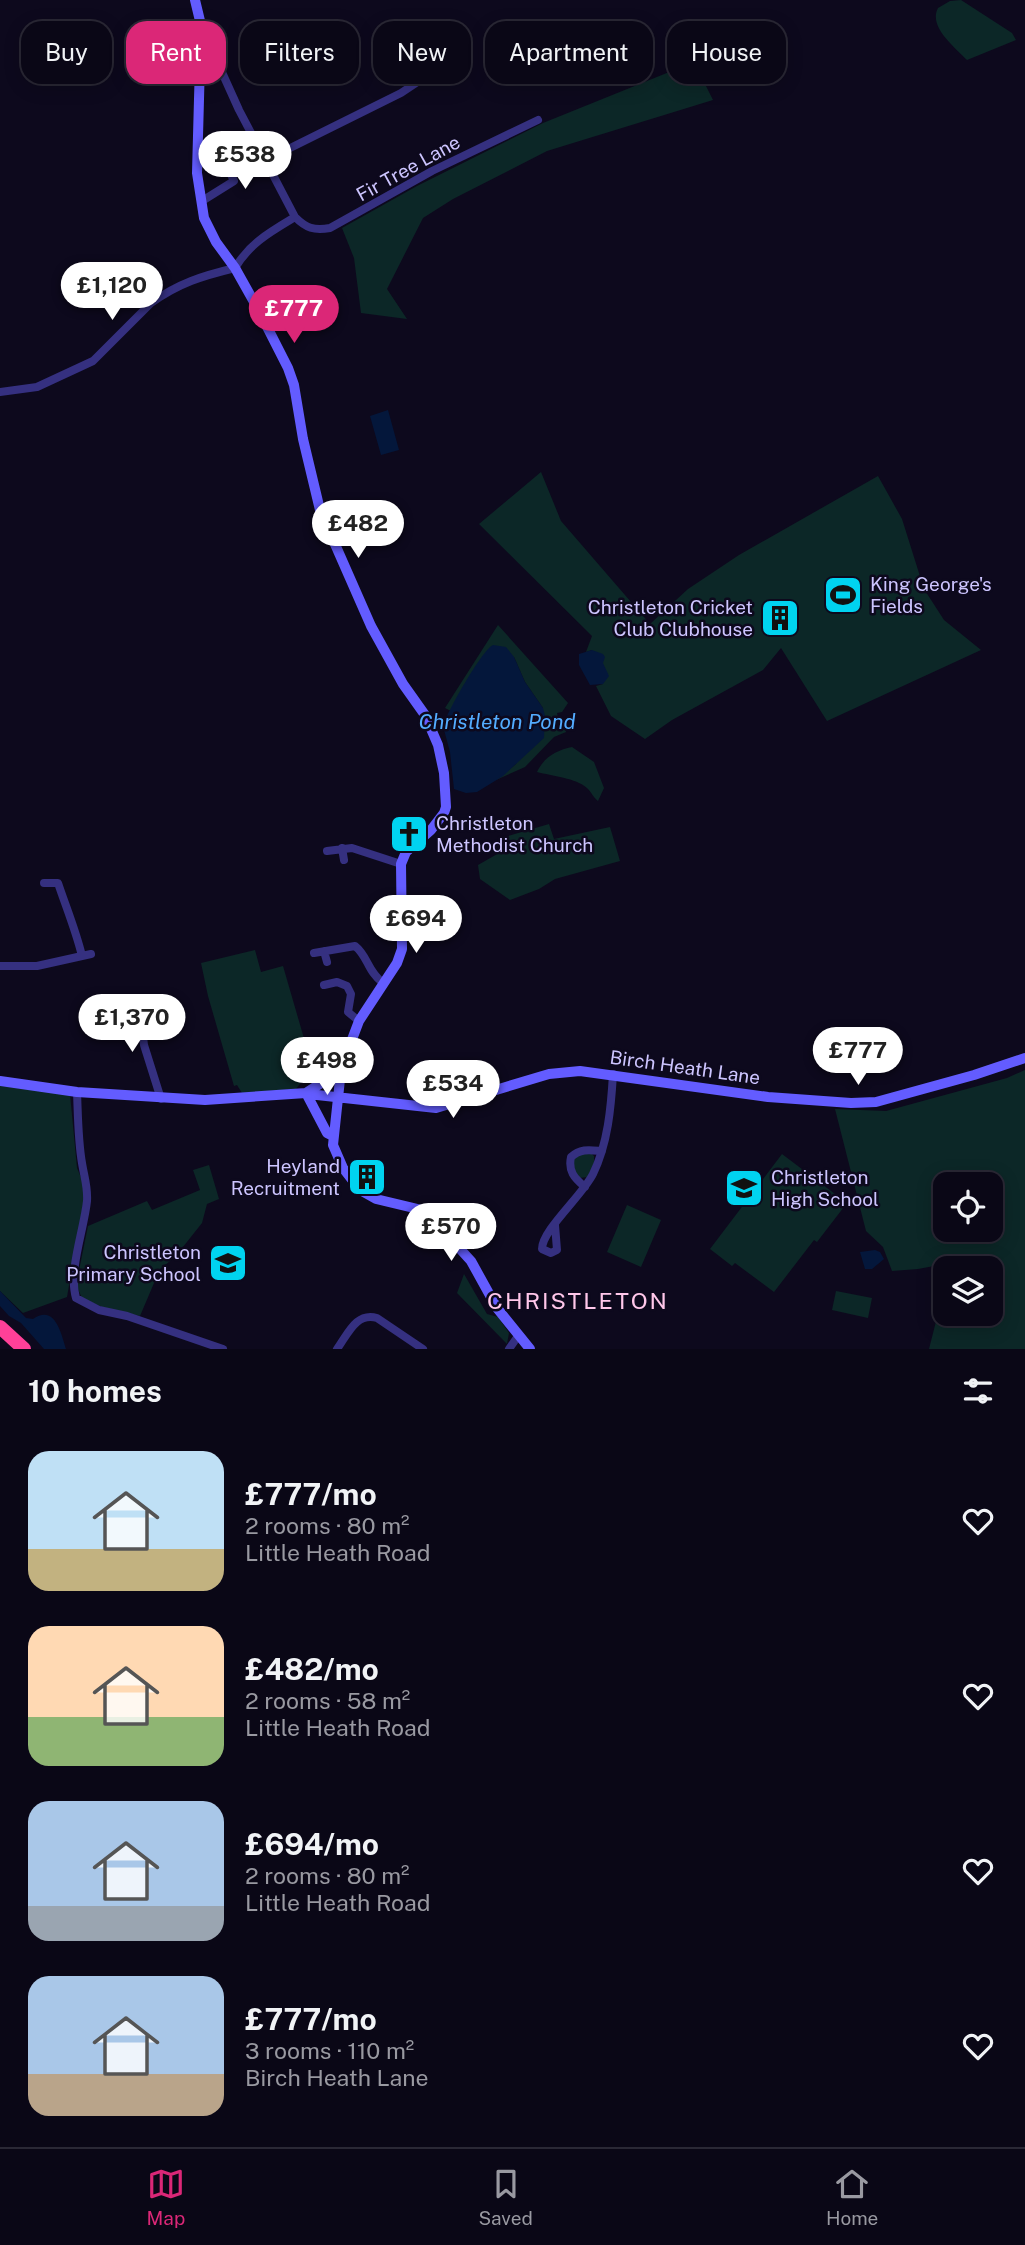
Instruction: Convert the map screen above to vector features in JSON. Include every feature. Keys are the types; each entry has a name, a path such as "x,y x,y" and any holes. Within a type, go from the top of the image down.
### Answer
{"highway":[{"path":"0,1326 23,1349"}],"street":[{"path":"195,0 200,21"},
{"path":"0,392 37,387 93,361 162,295 194,278 234,268 243,253 262,237 295,218 226,81"},
{"path":"199,84 197,173 204,218 291,375 314,490 338,553 371,626 403,684 425,715 438,745 444,773 446,807 431,830 406,852 401,864 401,949 397,963 359,1021 341,1070 333,1145 352,1182 360,1190 376,1199 422,1210 431,1217 471,1261 497,1308 530,1349"},
{"path":"266,160 401,93 414,84"},
{"name":"Fir Tree Lane","path":"295,218 306,228 330,228 432,171 538,120"},
{"path":"202,201 234,181 223,157"},
{"path":"327,852 342,848 360,850 401,864"},
{"path":"342,848 344,860"},
{"path":"0,966 37,966 86,955 64,906 58,883 44,883"},
{"path":"314,953 355,946 361,951 371,974 383,983"},
{"path":"324,951 327,962"},
{"path":"324,985 337,982 347,986 351,994 348,1012 359,1021"},
{"path":"145,1016 141,1021 144,1045 161,1099"},
{"name":"Birch Heath Lane","path":"0,1081 77,1092 161,1099 205,1100 307,1093 338,1099 436,1108 549,1074 580,1071 768,1097 851,1103 876,1102 1025,1058"},
{"path":"333,1136 327,1133 307,1093 341,1070"},
{"path":"555,1224 593,1175 611,1107 613,1074"},
{"path":"77,1092 87,1201 74,1274 73,1290 76,1298 99,1310 140,1320 223,1349"},
{"path":"585,1187 570,1170 571,1157 586,1149 601,1151"},
{"path":"337,1349 357,1321 370,1316 423,1349"},
{"path":"509,1349 518,1336"}],"green space":[{"path":"961,0 1012,33 1016,40 967,60 944,36 936,15 938,8 950,1"},
{"path":"667,73 667,84 705,84 713,100 547,151 453,199 423,218 387,289 407,319 361,313 354,258 342,228 417,186 543,123 640,84 653,84 653,79"},
{"path":"541,472 561,521 650,624 688,589 739,555 878,476 902,519 924,589 944,620 981,650 827,721 781,648 763,670 672,720 645,739 611,716 596,686 603,684 592,650 586,652 592,636 479,524"},
{"path":"498,625 568,703 562,712 557,713 566,732 554,737 525,767 496,780 516,764 543,708 525,682 514,657 480,661 451,711 445,708"},
{"path":"572,747 594,762 604,788 598,801 587,788 577,782 537,772 543,762 552,755"},
{"path":"549,824 554,839 610,827 620,861 555,879 539,889 510,900 480,879 478,865 499,853 498,839"},
{"path":"255,950 261,972 283,966 312,1066 318,1073 329,1072 310,1083 303,1080 296,1089 242,1093 237,1085 234,1086 201,963"},
{"path":"1025,1070 1025,1349 929,1349 935,1326 1003,1326 1003,1256 933,1256 933,1266 892,1271 883,1247 866,1231 835,1109 886,1111 1007,1078"},
{"path":"0,1086 70,1094 77,1168 83,1182 84,1200 67,1297 23,1313 0,1291"},
{"path":"591,1153 594,1163 588,1177 579,1178 575,1173 573,1159 577,1154"},
{"path":"782,1154 847,1203 774,1292 735,1263 732,1266 710,1249"},
{"path":"209,1165 219,1199 207,1204 202,1223 175,1257 160,1269 140,1316 102,1307 82,1298 76,1285 88,1226 147,1201 152,1210 200,1190 193,1170"},
{"path":"627,1205 661,1220 641,1267 607,1252"},
{"path":"464,1274 487,1314 498,1317 509,1333 507,1344 457,1293"},
{"path":"836,1291 872,1298 868,1318 832,1310"}],"water":[{"path":"388,410 399,450 381,455 370,416"},
{"name":"Christleton Pond","path":"493,645 506,647 514,657 525,682 543,708 544,738 503,776 477,792 466,793 454,789 450,752 443,726 465,682"},
{"path":"592,650 605,657 603,663 609,676 603,684 590,685 579,665 579,654"},
{"path":"860,1252 880,1252 884,1259 872,1269 865,1269"},
{"path":"0,1291 26,1318 47,1315 52,1318 66,1349 44,1349 21,1323 9,1316 0,1306"}],"place":[{"name":"King George's Fields","path":"843,595"},
{"name":"Christleton Cricket Club Clubhouse","path":"780,618"},
{"name":"Christleton Methodist Church","path":"409,834"},
{"name":"Heyland Recruitment","path":"367,1177"},
{"name":"Christleton High School","path":"744,1188"},
{"name":"Christleton Primary School","path":"228,1263"}],"district":[{"name":"CHRISTLETON","path":"578,1301"}]}
